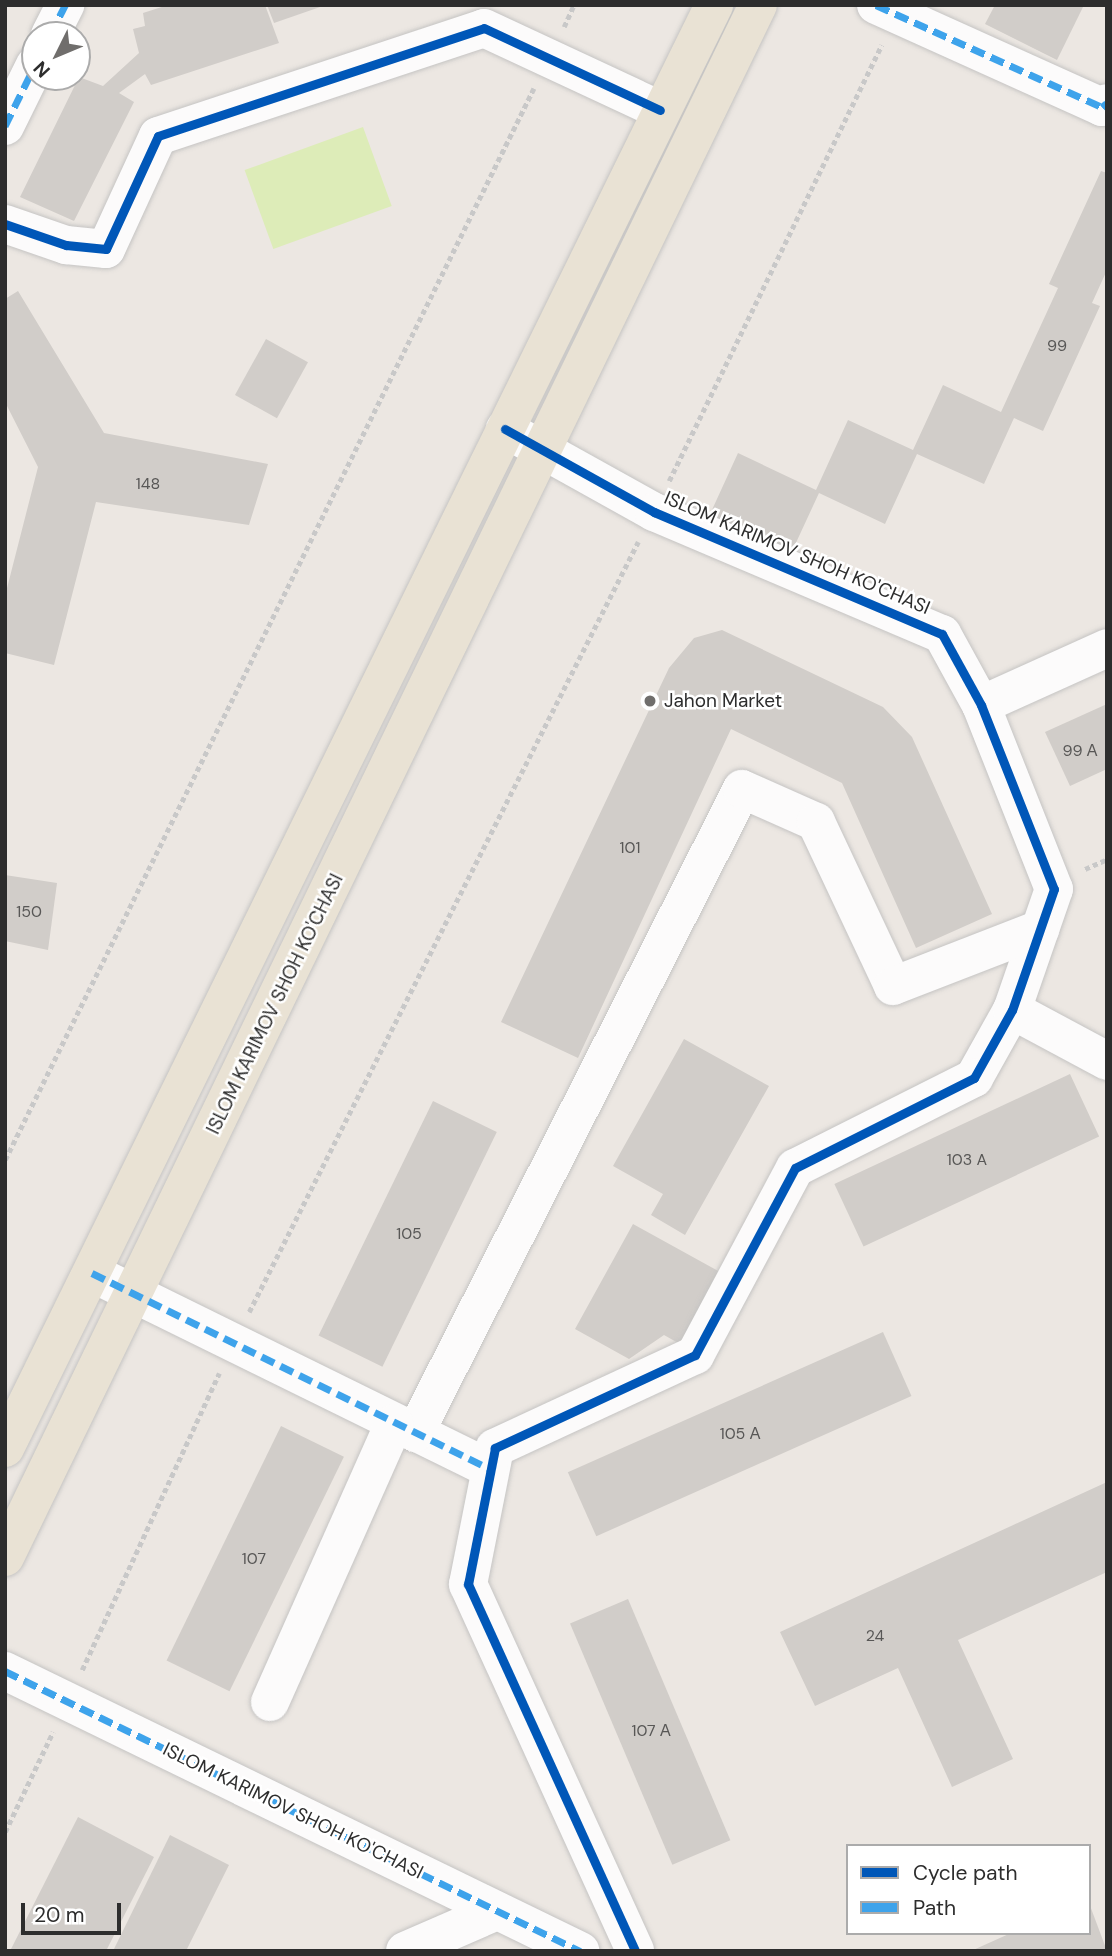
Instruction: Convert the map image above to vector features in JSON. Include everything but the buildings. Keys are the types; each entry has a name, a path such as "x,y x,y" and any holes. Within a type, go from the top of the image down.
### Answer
{"main road":[{"path":"5,1448 660,110 714,5"},
{"name":"ISLOM KARIMOV SHOH KO'CHASI","path":"5,1557 135,1295 758,5"}],"street":[{"path":"57,21 65,5"},
{"path":"886,11 1102,107 1107,103"},
{"path":"5,224 66,245 106,249 158,136 484,28 660,110"},
{"path":"5,125 22,91"},
{"name":"ISLOM KARIMOV SHOH KO'CHASI","path":"505,429 654,512 942,634 981,705 1054,889 1040,929"},
{"path":"981,705 1107,648"},
{"path":"270,1702 405,1428 742,789 816,822 893,986 1040,929"},
{"path":"635,1951 468,1584 495,1448 695,1355 795,1168 974,1078 1012,1010 1040,929"},
{"path":"1012,1010 1100,1051"},
{"path":"92,1273 232,1345 489,1468"},
{"name":"ISLOM KARIMOV SHOH KO'CHASI","path":"5,1671 580,1951"},
{"path":"405,1951 497,1911"}],"path":[{"path":"5,1160 574,5"},
{"path":"5,1832 232,1345 654,512 886,11"}],"green space":[{"path":"363,127 392,206 273,249 245,170"}],"marked path":[{"path":"57,21 65,5"},
{"path":"876,5 1102,107 1107,103"},
{"path":"5,126 22,91"},
{"path":"92,1273 489,1468"},
{"path":"5,1671 580,1951"}],"cycle path":[{"path":"5,224 66,245 106,249 158,136 484,28 660,110"},
{"path":"505,429 654,512 942,634 981,705 1054,889 1012,1010 974,1078 795,1168 695,1355 495,1448 468,1584 635,1951"}],"place":[{"name":"Jahon Market","path":"650,701"}]}
